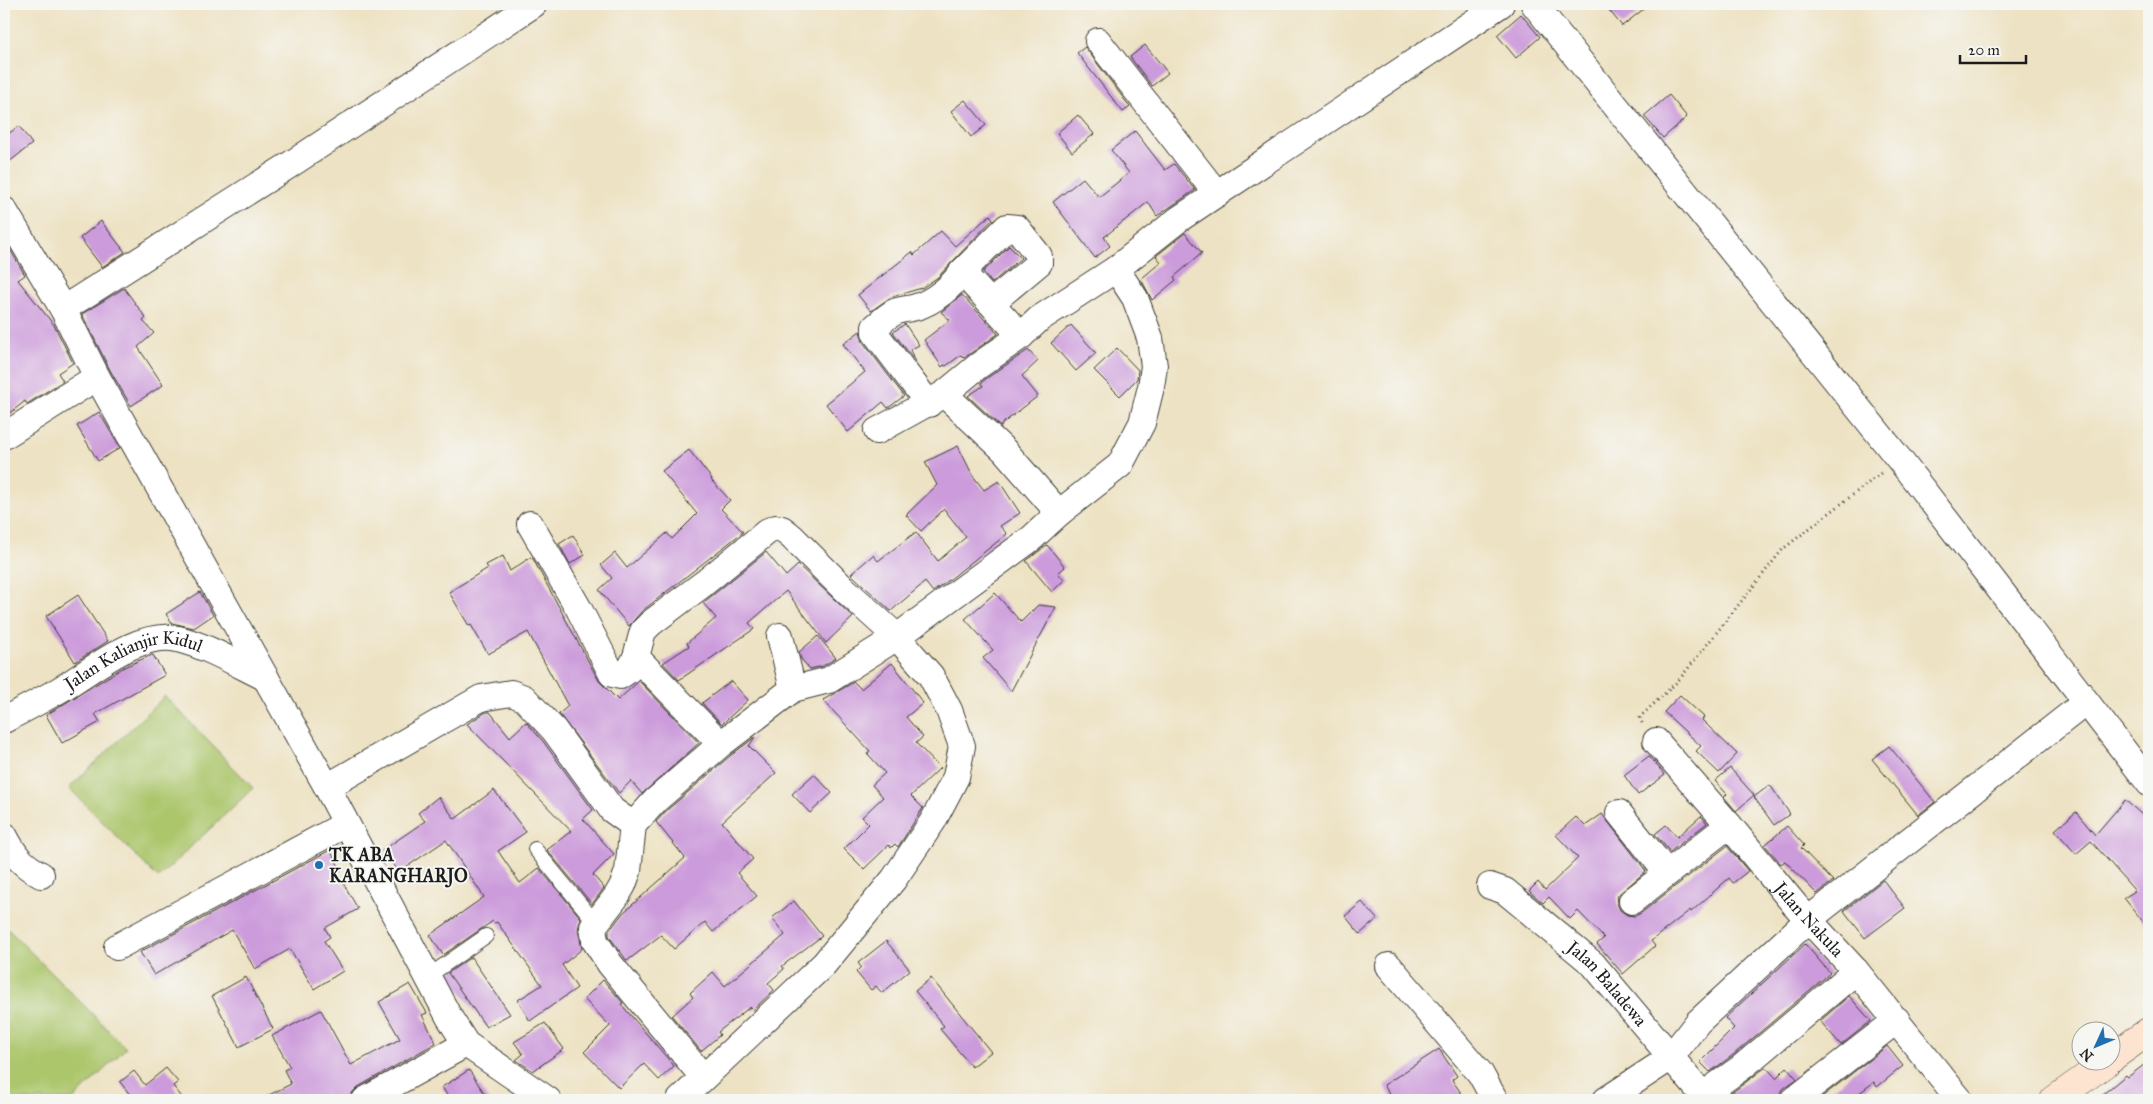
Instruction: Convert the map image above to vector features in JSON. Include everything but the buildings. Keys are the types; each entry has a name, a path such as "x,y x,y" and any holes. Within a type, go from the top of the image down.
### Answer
{"main road":[{"path":"2120,1052 2149,1031"},
{"path":"2058,1099 2093,1072"}],"street":[{"path":"63,309 288,166 534,4"},
{"path":"877,431 937,399 978,366 1021,336 1039,319 1116,269 1179,219 1501,4"},
{"path":"1534,4 1899,459 2149,783"},
{"path":"1098,41 1217,194"},
{"path":"4,210 63,309 97,377 327,787 449,1017 466,1044 548,1100"},
{"path":"991,303 1039,263 1039,256 1017,228 1007,228 955,281 926,303 918,307 897,311 874,327 875,333 937,399 1004,450 1059,513"},
{"path":"703,1077 610,964 593,935 595,922 616,896 628,871 633,825 656,800 721,744 793,689 829,680 897,638 1032,538 1059,513 1120,465 1142,423 1154,366 1150,338 1135,298 1116,269"},
{"path":"962,272 1021,336"},
{"path":"4,436 97,377"},
{"path":"530,524 579,609 612,674 620,676 630,669 636,657 644,630 651,623 703,584 768,530 776,528 782,530 792,536 843,588 897,638 931,676 949,710 962,746 956,777 933,821 894,879 824,964 680,1100"},
{"path":"780,636 793,689"},
{"name":"Jalan Kalianjir Kidul","path":"4,720 59,690 122,651 160,637 177,639 195,645 266,678"},
{"path":"636,657 721,744"},
{"path":"327,787 481,698 511,692 524,698 554,730 612,810 633,825"},
{"path":"1606,1100 1670,1058 1698,1022 1808,920 2086,702"},
{"name":"Jalan Nakula","path":"1656,741 1808,920 1856,971 1960,1100"},
{"path":"1619,813 1667,873"},
{"path":"117,947 346,824"},
{"path":"1632,901 1729,825"},
{"path":"4,835 17,858 26,867 41,875"},
{"name":"Jalan Baladewa","path":"1490,886 1505,891 1593,964 1705,1098"},
{"path":"1389,966 1480,1073 1496,1100"},
{"path":"1705,1098 1856,971"},
{"path":"1794,1100 1897,1020"},
{"path":"365,1100 466,1044"}],"lane":[{"path":"535,849 595,922"},
{"path":"428,976 486,936"}],"path":[{"path":"1656,741 1641,722 1641,716 1678,681 1783,549 1899,459"}],"green space":[{"path":"165,696 253,788 158,878 69,788"},
{"path":"4,925 126,1048 73,1100 4,1100"}],"place":[{"name":"TK ABA KARANGHARJO","path":"319,865"}]}
